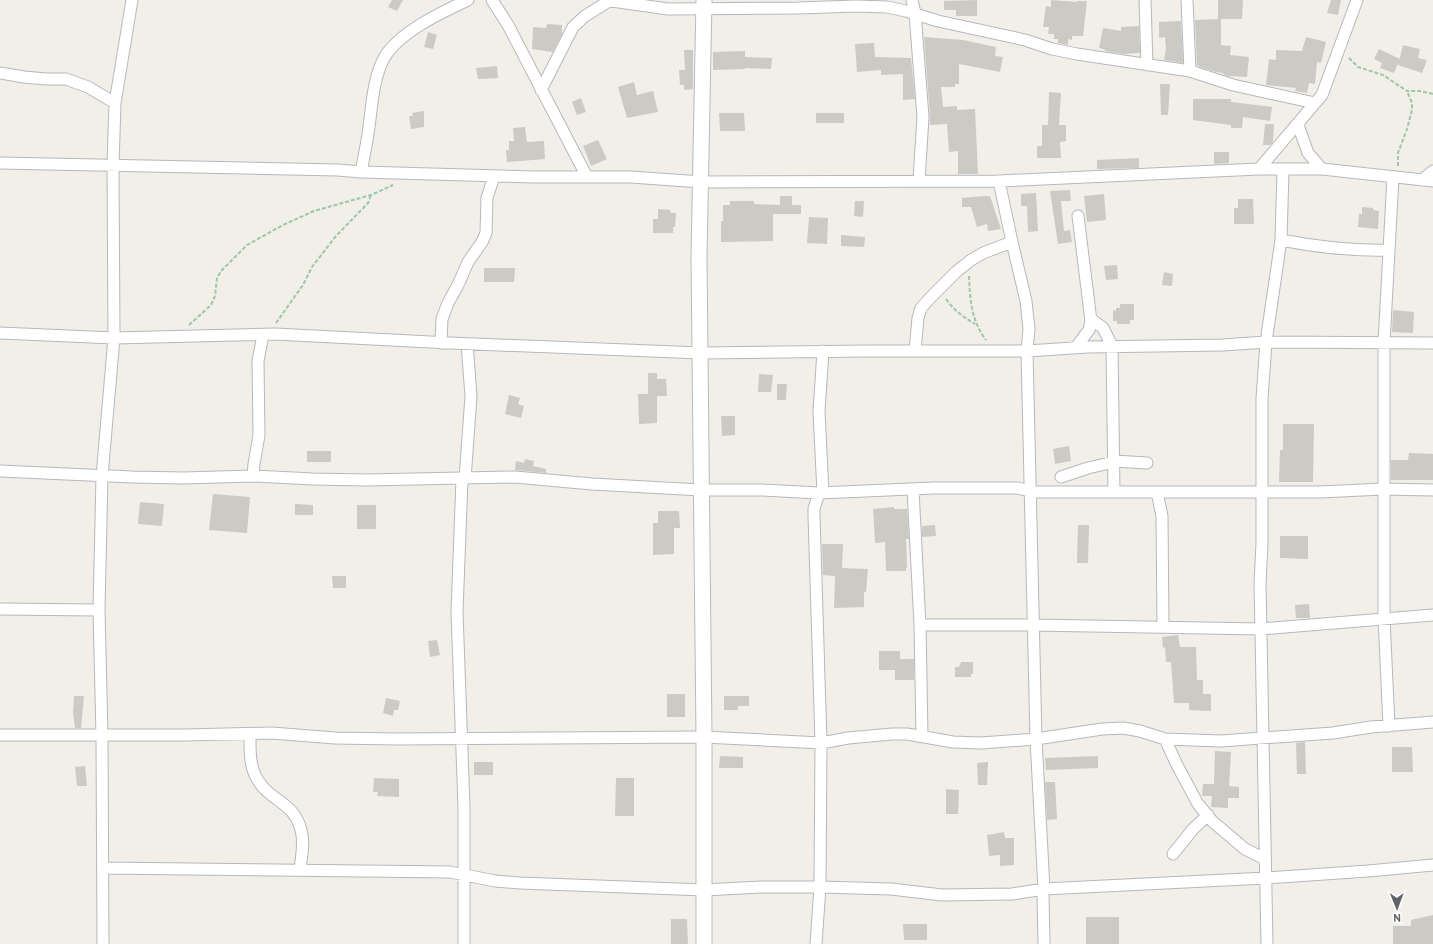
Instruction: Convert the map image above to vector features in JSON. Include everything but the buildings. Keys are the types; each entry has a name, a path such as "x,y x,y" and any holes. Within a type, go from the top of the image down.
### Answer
{"street":[{"path":"103,944 102,736 99,610 102,476 114,338 113,166 115,103 132,0"},
{"path":"361,172 373,95 378,72 384,58 393,47 411,31 431,18 468,0"},
{"path":"492,0 508,25 587,177"},
{"path":"541,90 573,27 607,0 668,9 704,5 887,7 915,13 938,21 999,33 1052,49 1190,71 1233,85 1315,103"},
{"path":"912,0 915,13 922,116 920,180"},
{"path":"1145,0 1147,65"},
{"path":"1187,0 1190,71"},
{"path":"1259,169 1298,125 1324,91 1357,0"},
{"path":"704,5 700,257 704,737 704,944"},
{"path":"0,73 46,80 66,79 88,87 115,103"},
{"path":"1298,125 1308,153 1322,169"},
{"path":"0,163 338,170 494,176 631,177 701,182 920,180 999,181 1259,169 1322,169 1428,180 1433,171"},
{"path":"1267,944 1260,583 1263,492 1262,399 1266,342 1281,240 1283,170"},
{"path":"441,343 442,319 448,303 468,262 482,242 486,233 487,198 494,176"},
{"path":"1389,726 1384,618 1384,343 1395,177"},
{"path":"999,181 1026,302 1029,329 1027,351 1033,625 1036,739 1044,889 1044,944"},
{"path":"1076,347 1089,330 1091,319 1078,216"},
{"path":"1281,240 1320,247 1365,251 1389,250"},
{"path":"915,351 918,318 921,308 938,289 968,263 983,253 1012,242"},
{"path":"1091,319 1103,328 1112,346 1114,492"},
{"path":"0,333 114,338 267,334 441,343 701,353 823,351 1027,351 1076,347 1223,345 1266,342 1433,342"},
{"path":"253,476 260,435 258,361 267,334"},
{"path":"464,944 464,807 457,612 463,479 471,396 467,344"},
{"path":"816,944 820,887 821,743 814,509 821,493 819,411 823,351"},
{"path":"1061,477 1088,468 1114,462 1147,463"},
{"path":"0,471 102,476 183,478 253,476 336,480 515,477 592,484 701,490 762,490 821,493 934,488 1004,488 1048,492 1320,492 1383,489 1433,490"},
{"path":"913,490 920,625 922,736"},
{"path":"1157,492 1162,516 1163,627"},
{"path":"0,610 99,610"},
{"path":"920,625 1033,625 1261,629 1433,615"},
{"path":"0,735 102,736 272,733 335,738 704,737 821,743 848,738 907,734 953,742 981,743 1036,739 1102,729 1123,728 1140,730 1165,739 1221,741 1333,733 1352,729 1433,722"},
{"path":"250,734 250,756 253,770 259,782 269,793 292,811 298,820 303,839 300,870"},
{"path":"1165,739 1198,804 1212,821 1245,849 1265,859"},
{"path":"1173,854 1193,829 1208,815"},
{"path":"103,868 450,872 520,883 704,890 761,887 820,887 891,890 942,895 1012,894 1044,889 1266,878 1433,865"}],"path":[{"path":"1340,45 1353,63 1358,67 1383,76 1407,91 1420,91 1433,94"},
{"path":"1395,177 1398,153 1407,130 1412,110 1412,103 1407,91"},
{"path":"179,336 211,305 215,296 217,278 221,271 247,245 283,225 314,211 371,195 397,184"},
{"path":"267,334 275,326 303,285 312,267 336,236 368,204 371,195"},
{"path":"968,263 971,309 980,333 994,351"},
{"path":"938,289 954,310 962,317 976,325"}]}
